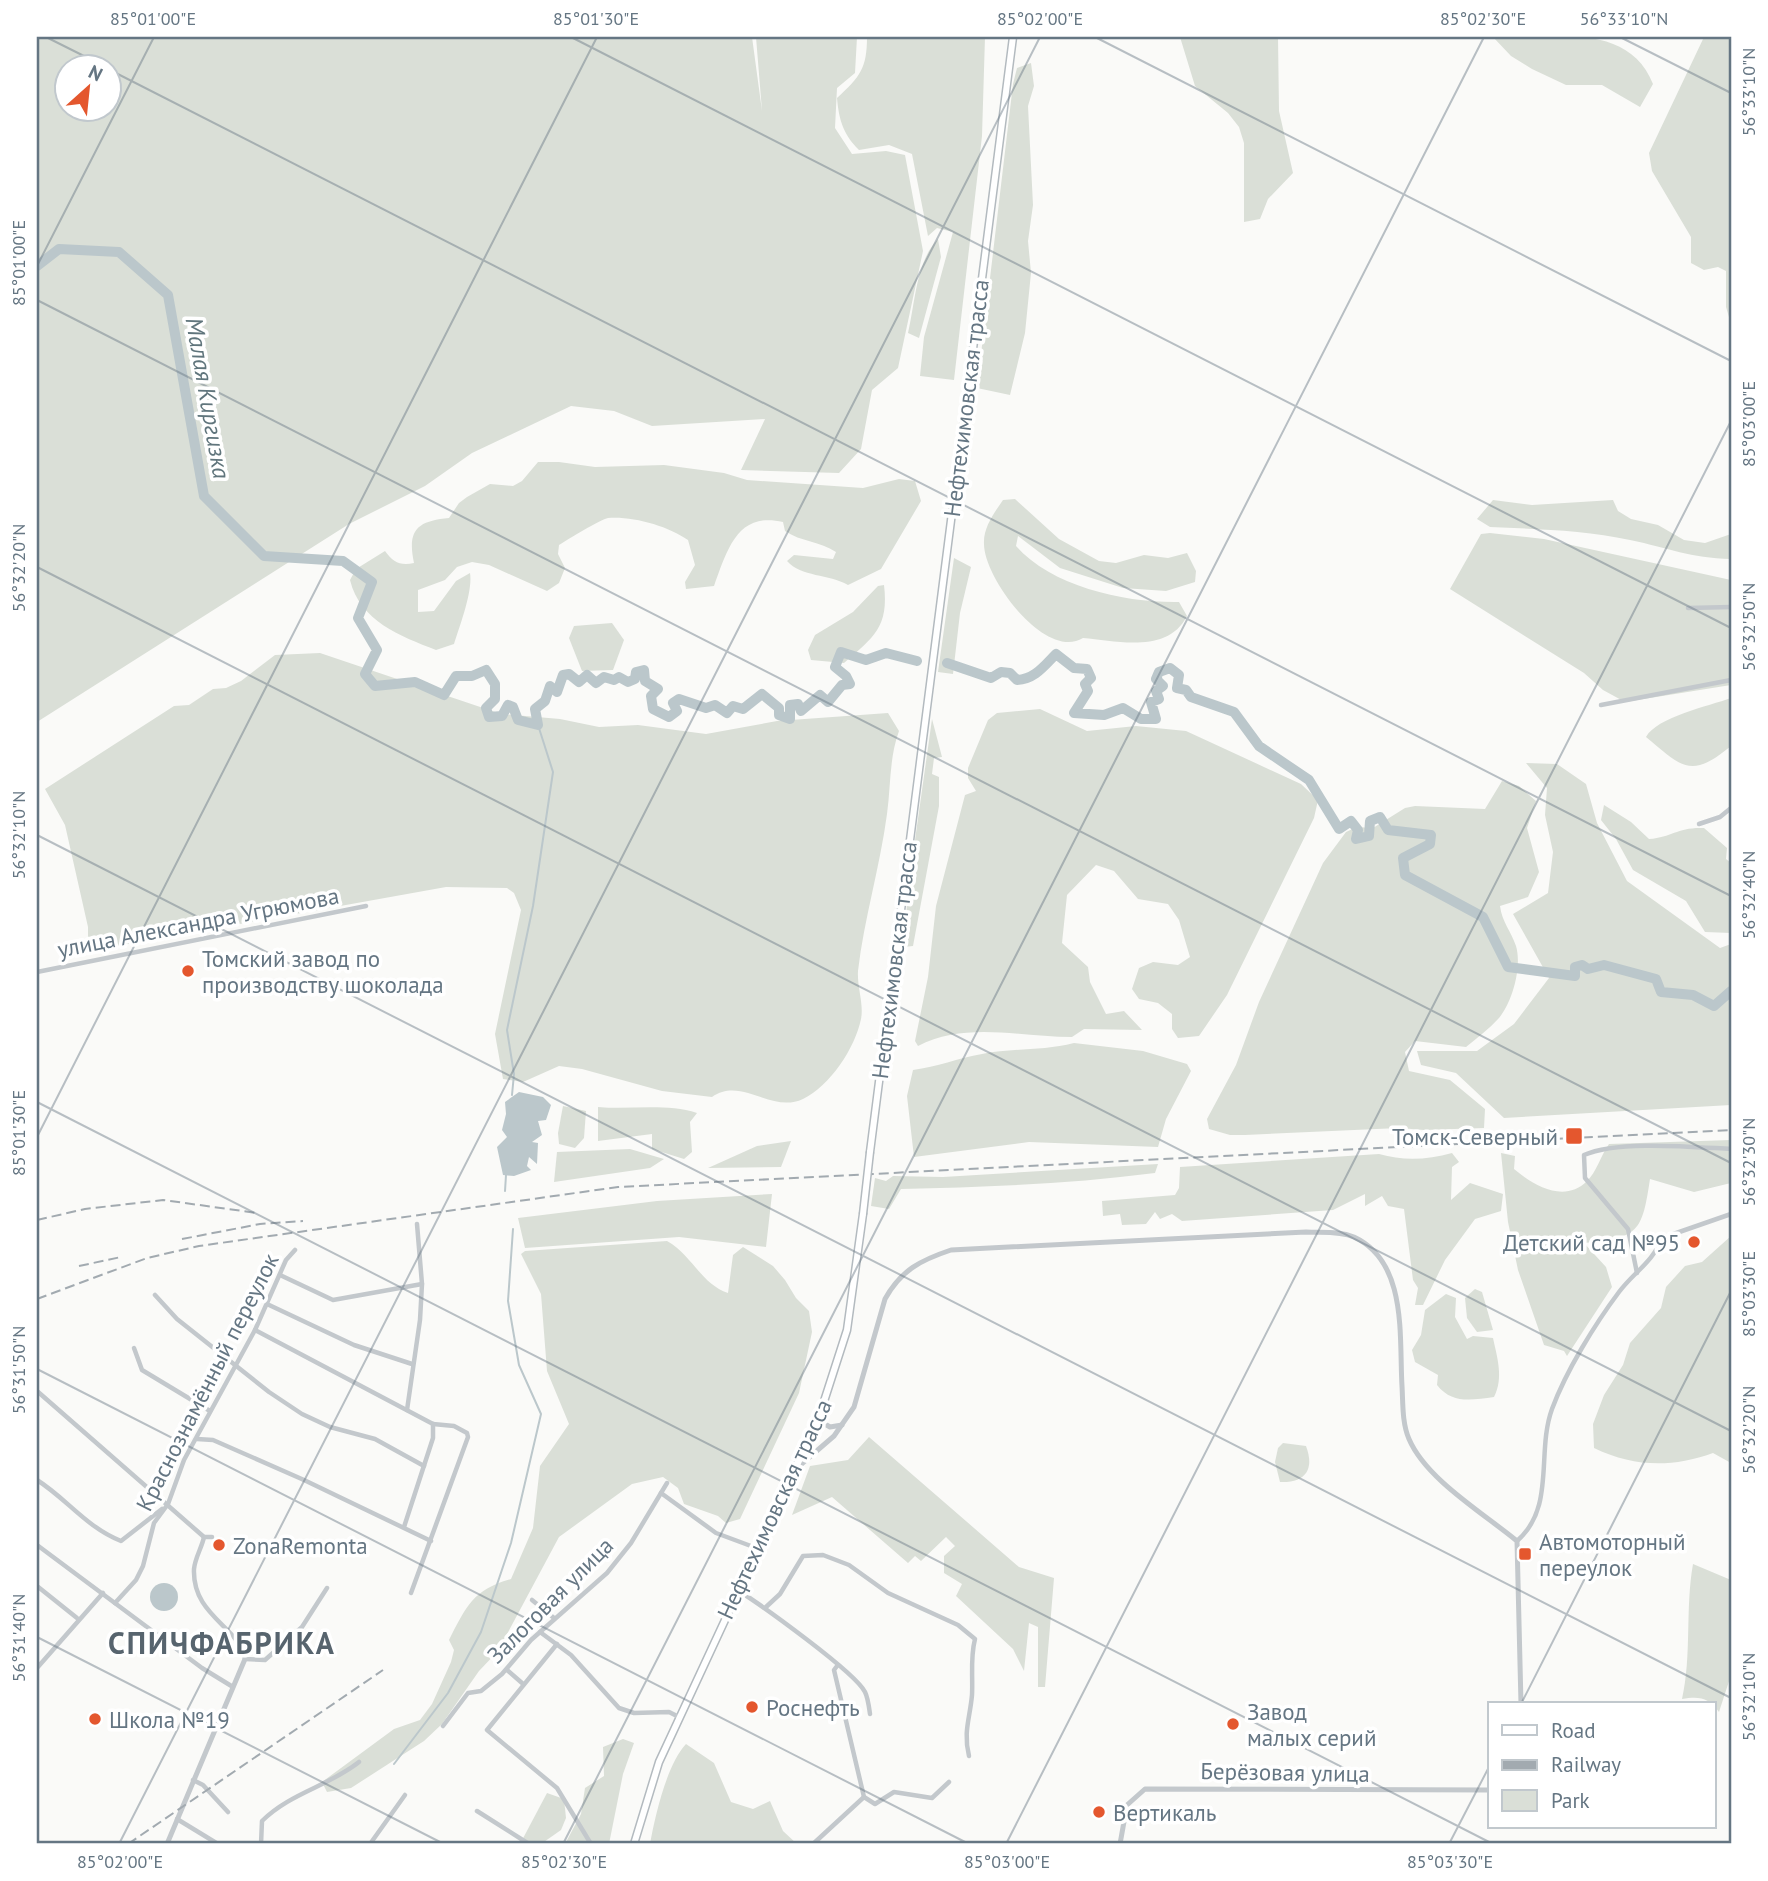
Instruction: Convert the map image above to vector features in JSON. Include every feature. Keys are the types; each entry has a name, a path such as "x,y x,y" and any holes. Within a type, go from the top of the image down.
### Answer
{"main road":[{"name":"Нефтехимовская трасса","path":"634,1844 647,1795 679,1717 818,1420 847,1330 1013,37"}],"street":[{"path":"1688,608 1731,607"},
{"path":"1601,705 1731,680"},
{"path":"1699,824 1720,817 1731,808"},
{"name":"улица Александра Угрюмова","path":"37,972 366,906"},
{"path":"1637,1274 1629,1229 1585,1178 1584,1155 1598,1149 1687,1146 1731,1149"},
{"path":"1521,1702 1517,1541 1534,1521 1540,1503 1552,1408 1607,1310 1656,1255 1662,1238 1731,1214"},
{"path":"407,1410 422,1284 416,1245 417,1224"},
{"path":"797,1469 845,1424 854,1407 885,1299 894,1283 912,1265 951,1250 1306,1232 1342,1233 1370,1247 1384,1263 1394,1286 1403,1415 1414,1448 1429,1468 1517,1541"},
{"name":"Краснознамённый переулок","path":"114,1603 136,1580 143,1566 154,1523 168,1504 184,1460 295,1250"},
{"path":"280,1275 333,1300 422,1284"},
{"path":"155,1295 177,1319 269,1392 302,1414 330,1427 375,1440 424,1466"},
{"path":"267,1304 354,1345 412,1364"},
{"path":"254,1330 433,1424 454,1426 467,1433 468,1437 411,1593"},
{"path":"134,1348 142,1370 210,1410"},
{"path":"37,1391 204,1537 212,1536"},
{"path":"818,1420 830,1427 845,1424"},
{"path":"404,1527 433,1438 433,1424"},
{"path":"197,1439 213,1440 431,1541"},
{"path":"37,1480 53,1490 90,1526 121,1541 168,1504"},
{"name":"Залоговая улица","path":"443,1726 468,1693 481,1690 507,1670 554,1618 607,1573 631,1543 667,1483"},
{"path":"661,1493 716,1533 759,1549"},
{"path":"167,1844 245,1659 240,1646 203,1607 194,1569 204,1537"},
{"path":"37,1545 202,1668 233,1687"},
{"path":"766,1608 780,1594 803,1556 811,1554 849,1565 888,1593 958,1625 975,1639 970,1658 972,1694 964,1736 969,1755"},
{"path":"37,1586 77,1618"},
{"path":"245,1659 265,1660 302,1627 327,1588"},
{"path":"738,1591 766,1608 866,1693 870,1714"},
{"path":"37,1668 77,1618 103,1593"},
{"path":"531,1600 554,1618"},
{"path":"540,1632 587,1671 619,1708 634,1713 669,1712 679,1717"},
{"path":"557,1644 487,1730 557,1788 591,1844"},
{"path":"37,1652 46,1655"},
{"path":"837,1666 834,1670 864,1797 875,1804 894,1792 932,1798 948,1782"},
{"path":"507,1670 522,1684"},
{"path":"261,1844 262,1821 273,1810 295,1795 343,1775 359,1762"},
{"path":"193,1780 203,1785 228,1812"},
{"name":"Берёзовая улица","path":"1120,1844 1127,1805 1138,1791 1145,1789 1488,1790"},
{"path":"370,1844 405,1795"},
{"path":"813,1844 864,1797"},
{"path":"477,1811 529,1844"},
{"path":"177,1819 218,1844"}],"green space":[{"path":"1561,35 1606,41 1625,50 1641,64 1653,84 1640,107 1602,85 1566,85 1532,69 1511,56 1493,37"},
{"path":"37,37 752,37 762,111 756,37 857,37 855,73 837,88 835,128 852,154 886,151 905,155 923,251 898,368 872,390 861,449 839,473 741,470 765,419 652,426 614,411 571,406 472,453 425,486 349,524 37,722"},
{"path":"867,37 985,37 982,136 954,380 920,376 924,337 953,232 937,228 928,236 912,154 889,145 859,150 849,138 841,120 837,98 861,71 866,57"},
{"path":"1180,37 1278,37 1279,111 1293,173 1268,199 1260,219 1244,222 1244,143 1239,127 1228,113 1195,86"},
{"path":"1704,37 1731,37 1731,324 1726,307 1726,271 1718,267 1704,270 1691,263 1691,237 1652,171 1649,153"},
{"path":"1031,63 1034,86 1028,106 1033,205 1028,241 1031,273 1025,333 1010,395 977,388 1013,84 1017,68"},
{"path":"938,239 941,257 919,338 908,333 915,296 925,259"},
{"path":"538,462 595,467 664,465 724,473 747,480 863,488 899,479 915,481 921,501 881,569 848,585 793,566 787,561 794,555 833,559 836,552 791,535 785,531 783,522 767,520 744,528 736,537 729,547 714,586 686,589 685,582 695,565 688,540 671,530 650,523 608,518 559,545 558,554 565,568 559,583 547,591 489,565 472,562 457,567 445,580 418,590 418,612 434,611 456,581 470,573 468,598 454,644 436,650 422,645 383,625 363,606 350,580 356,569 385,551 397,562 414,563 412,542 417,529 429,522 449,518 459,503 490,484 513,486 522,481"},
{"path":"1015,499 1059,539 1099,561 1116,563 1144,555 1168,558 1187,553 1196,571 1195,582 1166,591 1123,588 1060,568 1018,536 1016,546 1031,560 1069,582 1114,596 1179,602 1187,616 1168,636 1141,642 1083,638 1068,642 1052,638 1035,627 1005,595 987,559 984,544 987,526 1003,500"},
{"path":"1493,500 1532,505 1613,500 1618,511 1631,519 1658,525 1684,540 1705,543 1731,534 1731,559 1691,555 1595,534 1490,527 1477,519"},
{"path":"1481,534 1544,539 1731,580 1731,685 1625,702 1603,690 1584,673 1450,589"},
{"path":"954,558 971,567 960,613 953,674 938,672"},
{"path":"884,585 884,611 881,621 864,646 844,663 811,660 808,650 815,635 853,612 878,586"},
{"path":"612,623 624,640 613,670 582,671 569,638 574,626"},
{"path":"320,653 501,714 560,719 599,727 638,725 706,734 777,721 888,713 899,731 892,762 884,834 858,971 861,1019 847,1054 832,1076 813,1093 791,1102 779,1102 746,1092 723,1092 712,1097 662,1091 582,1069 559,1066 523,1082 503,1079 495,1034 521,910 514,893 507,888 446,887 95,950 88,946 88,927 65,825 45,789 174,706 189,705 213,689 226,688 241,681 275,655"},
{"path":"1731,698 1731,746 1706,763 1687,766 1669,756 1646,737 1652,730 1672,718"},
{"path":"1040,709 1087,731 1136,726 1186,731 1301,784 1318,800 1314,818 1227,995 1199,1036 1178,1038 1172,1029 1172,1014 1158,1003 1139,999 1132,989 1139,968 1153,962 1178,965 1190,957 1179,920 1168,904 1138,899 1114,871 1096,865 1067,895 1062,943 1088,967 1090,982 1106,1014 1124,1011 1142,1030 1084,1029 1072,1037 974,1032 936,1038 918,1046 915,1041 928,977 936,906 965,795 976,791 968,778 968,768 988,720 997,713"},
{"path":"932,719 942,757 934,758 932,774 939,777 939,806 913,946 904,947 908,890"},
{"path":"1526,763 1557,764 1586,784 1597,823 1627,881 1720,948 1731,944 1731,1105 1504,1118 1456,1073 1421,1065 1417,1051 1477,1051 1514,1024 1549,978 1513,914 1548,893 1553,852 1545,815 1547,788"},
{"path":"1502,781 1519,786 1536,801 1527,828 1539,872 1528,897 1500,906 1518,954 1512,993 1499,1018 1466,1047 1415,1041 1405,1052 1409,1071 1450,1080 1485,1109 1484,1128 1399,1128 1245,1135 1230,1135 1209,1129 1207,1119 1236,1065 1259,1002 1323,863 1346,832 1357,827 1373,828 1405,808 1415,806 1485,809"},
{"path":"1604,805 1631,822 1649,839 1687,829 1704,828 1727,848 1726,859 1731,863 1731,933 1705,932 1686,901 1633,870 1616,839 1601,820"},
{"path":"1074,1043 1143,1051 1187,1064 1191,1071 1166,1119 1158,1147 1029,1142 914,1157 907,1096 913,1070 982,1054"},
{"path":"563,1106 586,1111 584,1138 575,1148 559,1144 558,1133"},
{"path":"598,1107 660,1107 697,1113 690,1122 692,1152 684,1159 652,1149 652,1134 598,1141"},
{"path":"1731,1140 1731,1183 1694,1192 1650,1179 1644,1211 1635,1229 1627,1235 1584,1243 1606,1267 1612,1287 1567,1356 1564,1351 1544,1345 1518,1270 1508,1222 1501,1153 1515,1156 1514,1169 1530,1181 1559,1192 1578,1188 1587,1181 1609,1144"},
{"path":"791,1141 781,1167 708,1168 757,1146"},
{"path":"630,1149 664,1159 650,1168 554,1182 557,1152"},
{"path":"1452,1153 1459,1162 1452,1167 1451,1200 1470,1183 1503,1194 1501,1211 1475,1219 1445,1260 1423,1305 1415,1305 1418,1288 1413,1280 1404,1209 1388,1206 1382,1196 1365,1206 1365,1194 1333,1210 1182,1221 1172,1214 1160,1219 1155,1212 1146,1224 1122,1225 1120,1214 1103,1216 1102,1201 1175,1195 1179,1188 1180,1167 1379,1154 1415,1159"},
{"path":"1158,1164 1155,1173 1091,1180 901,1189 889,1209 871,1206 875,1178 886,1181 893,1176 943,1177"},
{"path":"772,1194 766,1247 679,1237 525,1248 518,1218 657,1201"},
{"path":"1731,1236 1731,1463 1713,1453 1667,1463 1638,1462 1594,1448 1593,1424 1604,1395 1623,1365 1630,1343 1661,1308 1666,1287 1685,1266 1702,1262"},
{"path":"667,1241 711,1283 728,1293 733,1255 743,1247 773,1266 809,1311 812,1332 799,1393 740,1519 726,1523 718,1516 684,1504 678,1488 663,1477 632,1484 559,1537 498,1651 479,1671 442,1724 424,1741 351,1788 327,1792 322,1782 394,1729 420,1720 432,1704 451,1662 454,1650 449,1640 461,1617 479,1594 511,1579 533,1528 540,1466 569,1424 547,1371 541,1294 521,1254 525,1251"},
{"path":"1475,1289 1482,1292 1493,1330 1477,1332 1467,1318 1465,1298"},
{"path":"1446,1294 1456,1298 1455,1317 1467,1339 1473,1336 1493,1338 1499,1375 1494,1397 1470,1400 1449,1395 1437,1385 1438,1375 1415,1362 1412,1350 1421,1335 1425,1310"},
{"path":"869,1437 1019,1567 1054,1578 1045,1687 1038,1687 1038,1627 1029,1623 1024,1671 1013,1649 956,1596 962,1584 944,1573 944,1556 955,1546 946,1537 921,1561 915,1556 908,1563 832,1497 792,1515 810,1466 848,1460"},
{"path":"1283,1443 1306,1446 1308,1454 1306,1473 1289,1482 1280,1482 1275,1462 1278,1448"},
{"path":"1693,1564 1731,1580 1731,1675 1719,1712 1716,1702 1682,1699 1687,1666"},
{"path":"623,1739 634,1743 623,1774 609,1844 565,1844 581,1814 585,1788 604,1776 603,1747"},
{"path":"686,1744 714,1763 731,1802 753,1809 770,1801 783,1831 797,1844 650,1844 668,1777"},
{"path":"547,1793 564,1799 566,1818 561,1830 541,1844 520,1844"}],"shaded area":[{"path":"519,1092 543,1097 551,1105 546,1120 538,1121 542,1135 532,1142 538,1143 537,1164 529,1157 527,1166 531,1170 514,1176 503,1175 497,1147 507,1137 502,1130 506,1114 505,1102"},
{"path":"164,1583 174,1587 178,1597 174,1607 164,1611 154,1607 150,1597 154,1587"}],"waterway":[{"name":"Малая Киргизка","path":"37,266 59,249 119,252 168,295 204,496 264,556 343,561 372,582 358,618 377,650 365,674 375,686 415,682 444,695 456,676 472,676 486,670 495,684 495,699 486,708 489,717 502,716 508,705 513,707 518,720 538,725 535,709 545,701 550,686 557,692 563,675 569,674 579,682 587,675 596,683 604,677 614,680 619,677 628,682 635,679 636,672 644,670 645,681 658,689 651,696 653,709 669,717 677,711 673,703 679,699 706,708 715,705 727,713 733,706 743,709 762,694 779,708 779,715 790,719 790,705 798,704 801,711 820,695 828,702 842,685 850,684 846,676 835,667 841,652 866,660 886,653 917,661"},
{"name":"Малая Киргизка","path":"947,663 991,678 1001,672 1010,673 1017,680 1034,674 1056,654 1074,668 1087,669 1091,678 1085,684 1088,691 1074,713 1104,715 1123,708 1141,719 1156,719 1151,702 1159,699 1156,691 1163,686 1156,679 1159,672 1170,668 1179,675 1177,688 1186,690 1191,697 1234,712 1259,746 1309,780 1339,829 1351,821 1358,830 1356,839 1369,836 1370,821 1380,817 1388,830 1431,835 1430,844 1403,858 1405,875 1483,917 1508,967 1575,976 1575,967 1582,965 1588,969 1604,965 1656,979 1661,992 1693,995 1714,1006 1731,991"},
{"path":"512,1095 514,1074 507,1030 533,906 553,772 538,725"},
{"path":"505,1191 506,1175"},
{"path":"394,1764 448,1693 481,1632 511,1543 541,1414 519,1365 508,1301 513,1229"}],"railway":[{"path":"37,1299 147,1258 199,1246 618,1187 1731,1130"},
{"path":"37,1220 85,1209 163,1200 257,1213"},
{"path":"182,1239 260,1224 303,1221"},
{"path":"79,1266 121,1257"},
{"path":"128,1844 383,1670"}],"place":[{"name":"Томский завод по производству шоколада","path":"188,971"},
{"name":"Томск-Северный","path":"1574,1136"},
{"name":"Детский сад №95","path":"1694,1242"},
{"name":"ZonaRemonta","path":"219,1545"},
{"name":"Автомоторный переулок","path":"1525,1554"},
{"name":"Роснефть","path":"752,1707"},
{"name":"Школа №19","path":"95,1719"},
{"name":"Завод малых серий","path":"1233,1724"},
{"name":"Вертикаль","path":"1099,1812"}],"district":[{"name":"СПИЧФАБРИКА","path":"222,1642"}]}
